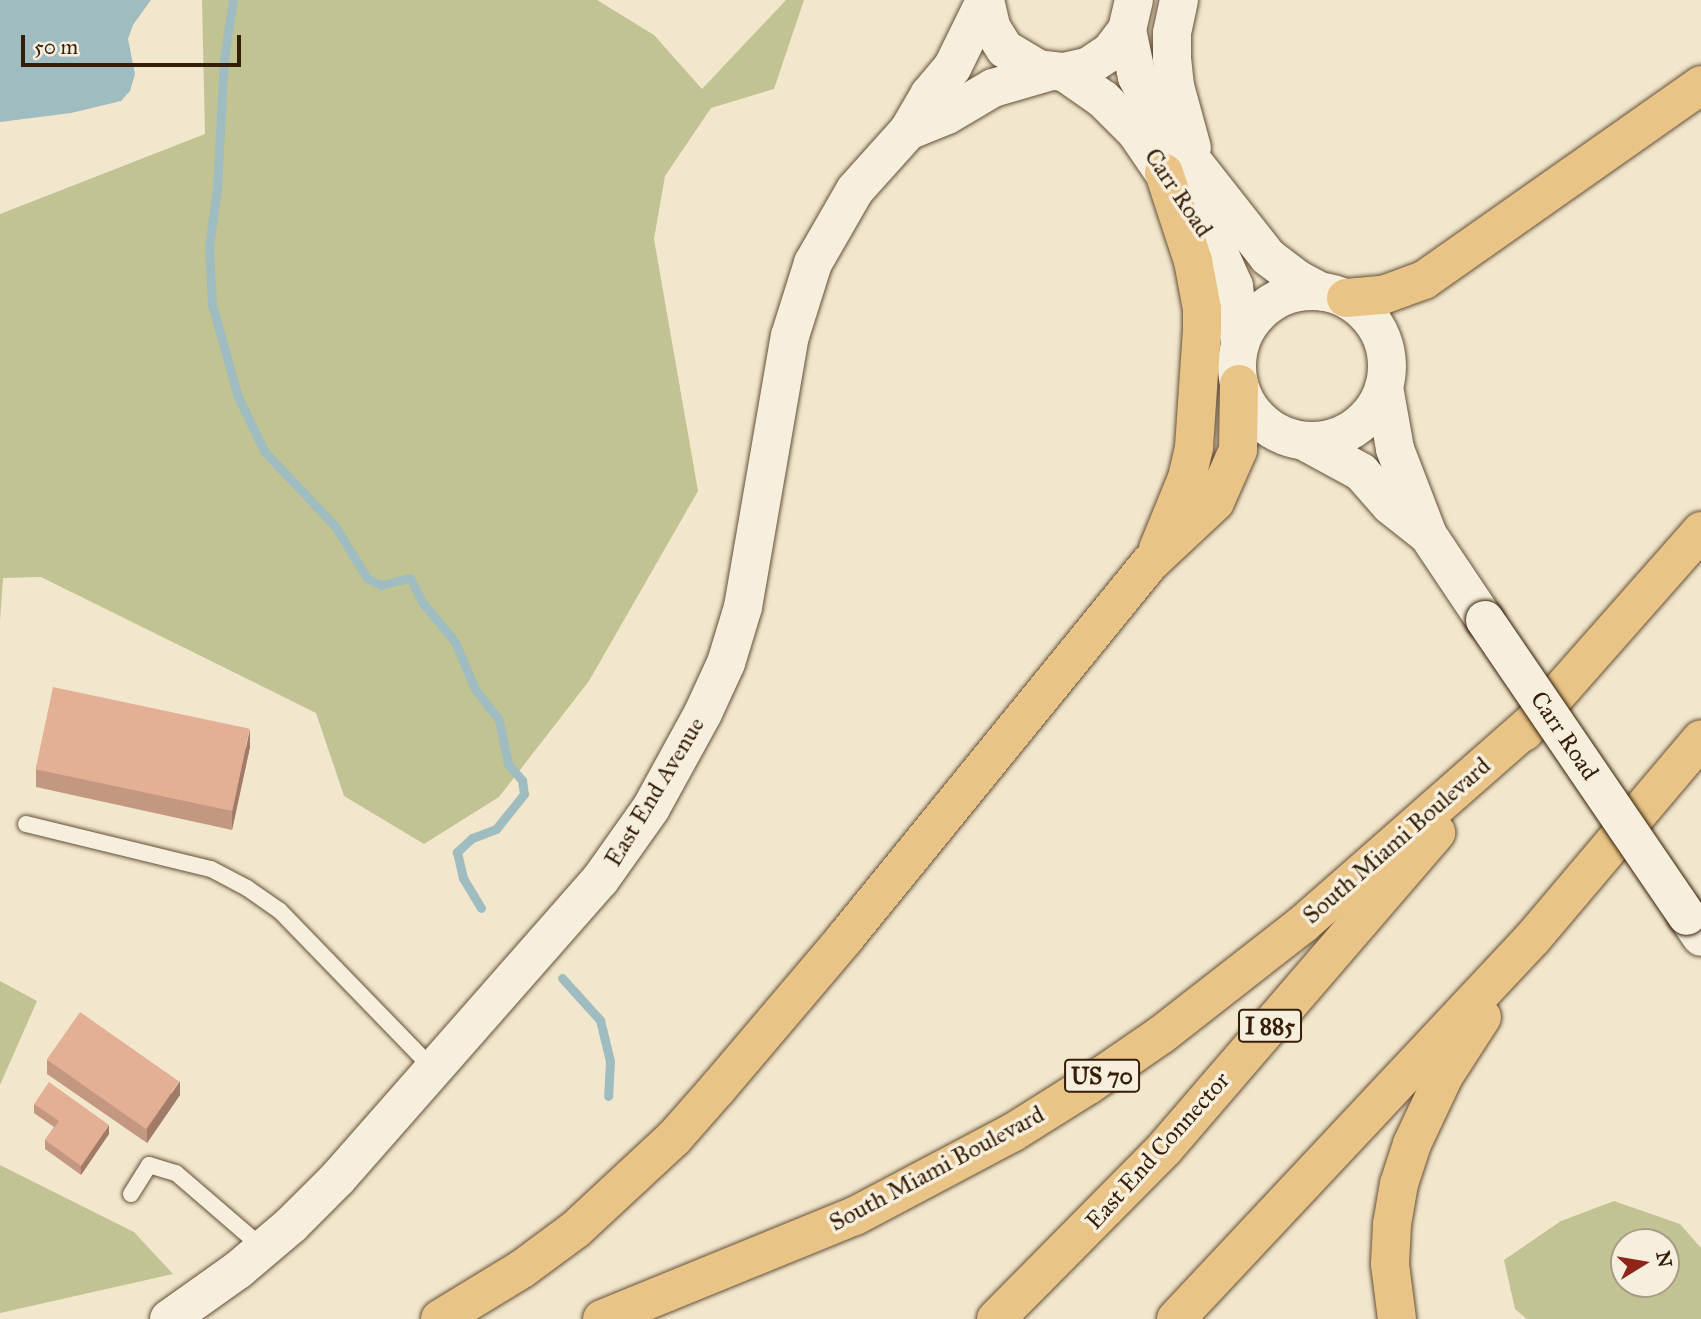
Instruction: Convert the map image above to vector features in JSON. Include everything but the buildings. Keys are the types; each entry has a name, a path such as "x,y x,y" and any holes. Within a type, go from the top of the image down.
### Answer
{"highway":[{"path":"1333,295 1383,295 1424,280 1701,85"},
{"path":"1150,564 1169,525 1194,447 1202,309 1180,168"},
{"path":"440,1319 522,1269 576,1228 674,1138 845,938 1150,564 1203,516 1224,485 1238,450 1239,384"},
{"name":"I 885","path":"1532,723 1701,531"},
{"name":"South Miami Boulevard","path":"602,1319 855,1216 1012,1133 1087,1086 1161,1035 1292,933 1532,723"},
{"name":"East End Connector","path":"996,1319 1165,1147 1532,723"},
{"path":"1176,1319 1533,937 1701,739"},
{"path":"1397,1319 1390,1264 1392,1224 1412,1143 1444,1076 1533,937"}],"street":[{"path":"1179,0 1172,33 1180,168"},
{"name":"Carr Road","path":"985,1 990,27 1005,48 1026,64 1058,72 1120,113 1180,168 1268,257 1297,279 1333,295"},
{"name":"East End Avenue","path":"169,1319 263,1248 338,1178 600,880 651,808 703,713 726,663 743,607 790,336 800,299 832,225 855,190 908,131 929,95 952,68 985,1"},
{"name":"Carr Road","path":"1133,9 1143,93 1158,117 1228,270 1238,302 1240,345"},
{"name":"East End Avenue","path":"908,131 947,115 993,88 1101,59 1133,9"},
{"path":"1294,293 1333,295 1367,314 1381,336 1387,361 1384,387 1373,411 1354,429 1330,439 1304,441 1279,433 1258,418 1239,384 1240,345 1252,321 1271,303 1294,293"},
{"name":"Carr Road","path":"1384,387 1395,449 1427,536 1694,927"},
{"name":"Carr Road","path":"1304,441 1361,472 1390,505 1427,536"}],"lane":[{"path":"26,824 211,869 247,888 280,911 433,1069"},
{"path":"131,1194 149,1165 176,1172 263,1248"}],"green space":[{"path":"202,0 597,0 654,35 702,89 786,0 804,0 774,89 711,108 665,176 654,239 698,491 589,681 499,797 424,844 344,796 316,713 41,577 3,578 0,621 0,214 205,134"},
{"path":"0,981 37,1001 0,1085"},
{"path":"0,1165 134,1232 173,1274 0,1313"},
{"path":"1614,1201 1680,1224 1701,1248 1701,1319 1527,1319 1515,1309 1504,1260 1561,1221"}],"water":[{"path":"0,0 151,0 133,25 128,39 135,74 130,91 121,101 71,113 0,122"}],"waterway":[{"path":"233,0 224,59 217,188 209,247 212,304 238,397 265,452 335,526 367,578 381,585 410,578 423,603 455,642 475,689 499,720 508,764 522,780 524,794 496,829 472,838 457,852 463,878 481,908"},
{"path":"562,978 600,1020 610,1061 608,1096"}]}
